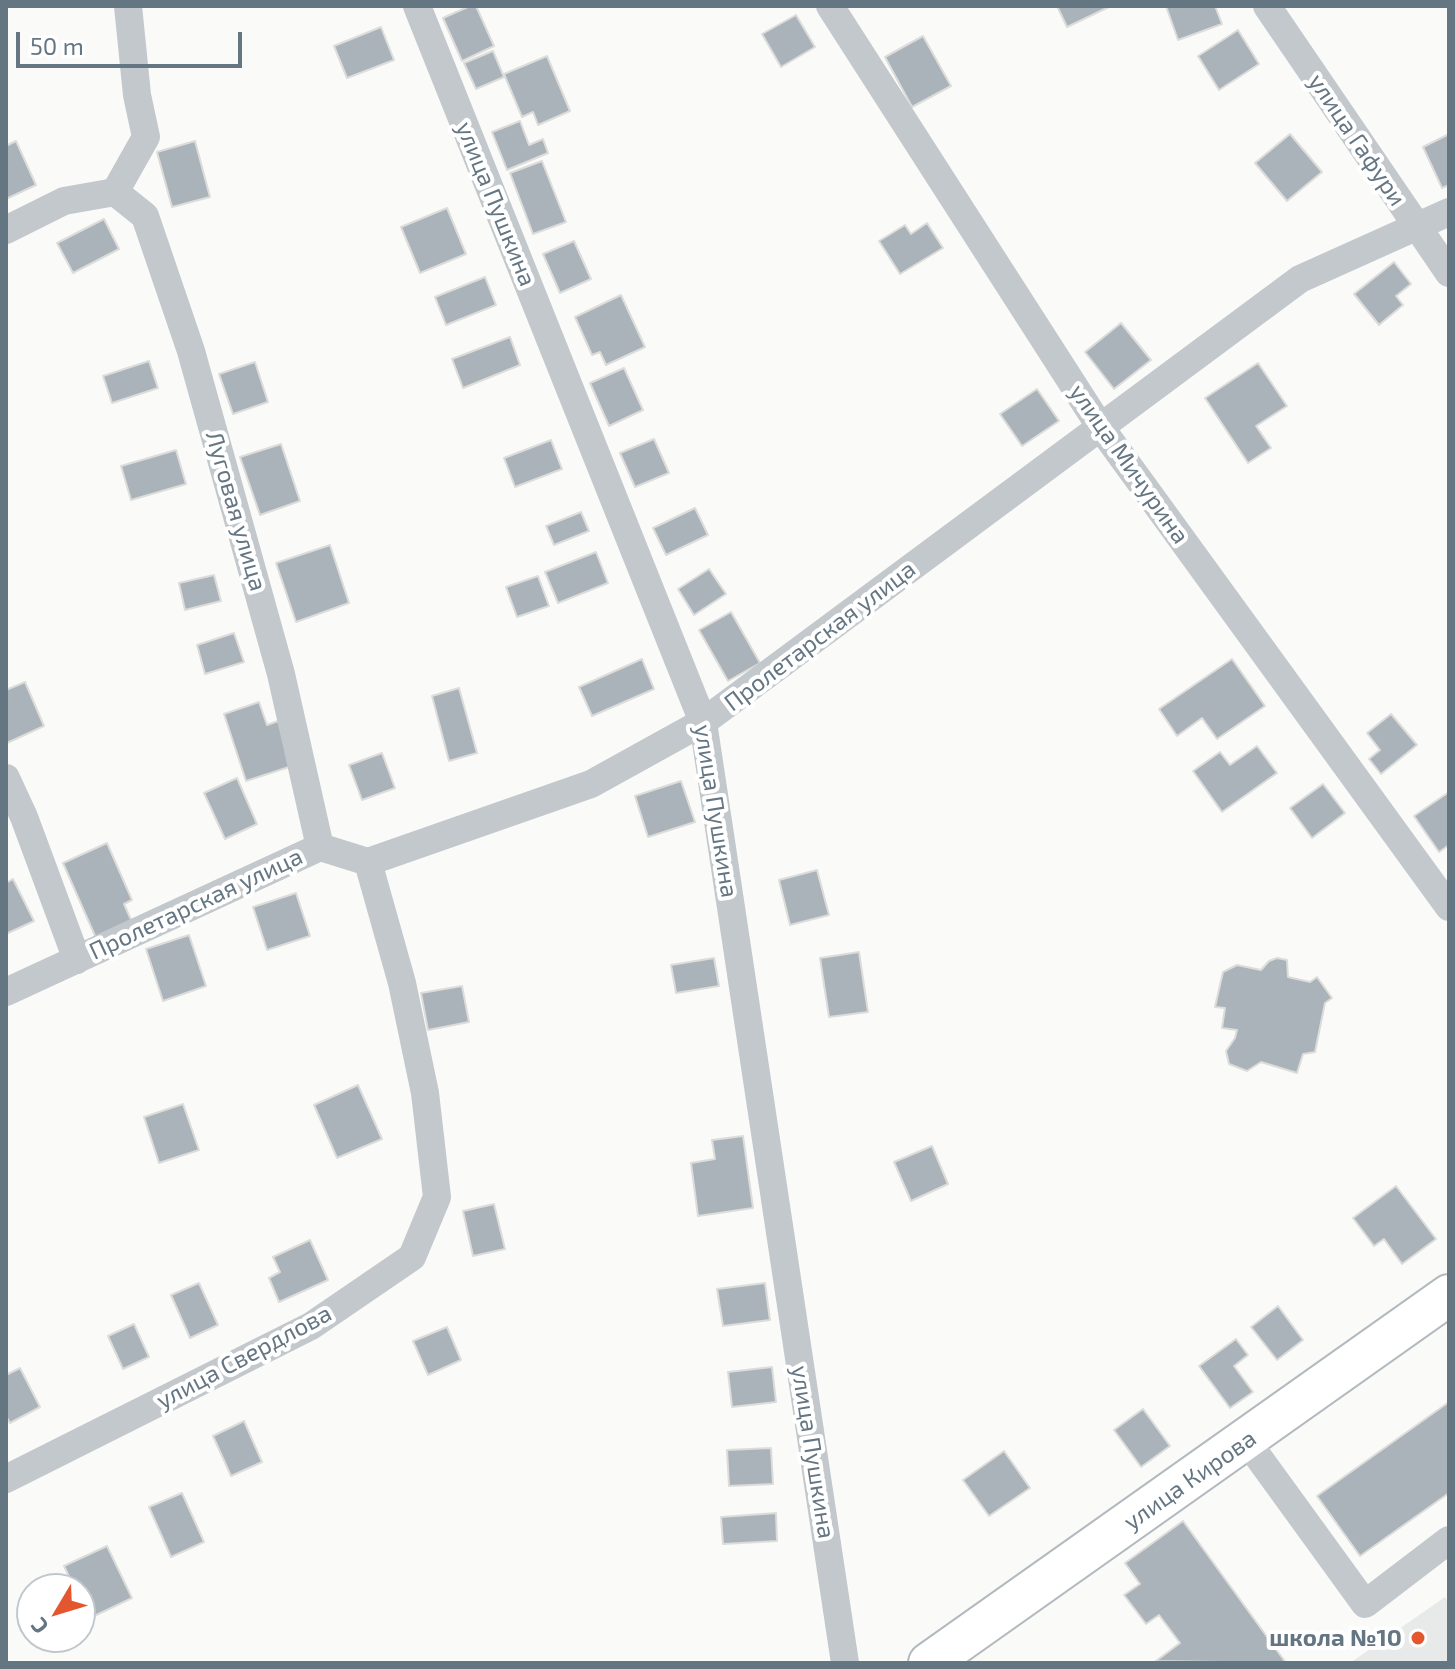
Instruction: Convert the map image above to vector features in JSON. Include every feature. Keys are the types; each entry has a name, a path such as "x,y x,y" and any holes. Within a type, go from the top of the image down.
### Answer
{"street":[{"path":"6,230 64,201 115,192 146,137 137,95 128,6"},
{"name":"улица Пушкина","path":"417,6 703,722 845,1663"},
{"name":"улица Мичурина","path":"830,6 1101,428 1449,907"},
{"name":"улица Гафури","path":"1267,6 1449,273"},
{"name":"Луговая улица","path":"115,192 145,216 191,351 281,674 320,847"},
{"name":"Пролетарская улица","path":"6,992 320,847 368,862 591,784 703,722 1300,279 1449,212"},
{"path":"6,778 24,817 77,960"},
{"name":"улица Свердлова","path":"6,1479 311,1326 412,1257 437,1197 425,1093 402,983 368,862"},
{"name":"улица Кирова","path":"929,1663 1449,1295"},
{"path":"1246,1440 1365,1604 1449,1540"}],"shaded area":[{"name":"школа №10","path":"1445,1597 1449,1604 1449,1663 1350,1663"}],"building":[{"path":"476,6 494,46 462,61 443,18"},
{"path":"1057,6 1111,6 1067,27"},
{"path":"1166,6 1215,6 1222,24 1178,40"},
{"path":"796,15 815,47 781,67 762,34"},
{"path":"381,27 394,60 347,78 334,46"},
{"path":"1238,30 1259,64 1219,90 1198,56"},
{"path":"923,36 951,86 912,107 885,57"},
{"path":"493,51 504,77 476,89 464,63"},
{"path":"547,56 570,111 538,125 533,112 522,117 504,74"},
{"path":"520,121 529,145 543,139 548,153 507,170 492,132"},
{"path":"1290,134 1322,172 1287,201 1255,163"},
{"path":"1449,134 1449,185 1442,188 1423,147"},
{"path":"16,141 36,185 6,199 6,146"},
{"path":"195,141 210,197 172,207 157,152"},
{"path":"542,161 566,222 533,234 510,173"},
{"path":"447,208 466,254 420,273 401,227"},
{"path":"104,219 119,249 73,273 57,243"},
{"path":"927,223 943,248 900,274 879,241 905,225 911,234"},
{"path":"574,241 591,279 560,293 543,254"},
{"path":"1394,262 1411,284 1396,296 1403,305 1379,325 1354,294"},
{"path":"485,277 496,305 446,325 435,297"},
{"path":"621,295 645,347 606,365 600,352 592,355 575,317"},
{"path":"1121,323 1151,360 1114,389 1085,352"},
{"path":"510,337 520,365 463,388 452,359"},
{"path":"149,361 158,388 112,403 103,376"},
{"path":"255,362 268,402 233,414 219,374"},
{"path":"1258,363 1287,406 1256,426 1271,448 1248,463 1205,398"},
{"path":"624,368 643,410 609,426 590,383"},
{"path":"1037,389 1059,421 1022,446 1000,414"},
{"path":"654,439 669,473 635,487 620,453"},
{"path":"551,440 562,469 515,487 504,458"},
{"path":"281,444 300,501 260,515 240,457"},
{"path":"176,450 186,484 131,500 121,466"},
{"path":"695,508 708,535 666,555 653,528"},
{"path":"581,512 589,531 554,545 546,526"},
{"path":"330,545 349,603 296,622 276,563"},
{"path":"596,552 608,583 558,603 545,572"},
{"path":"709,569 726,594 694,615 678,589"},
{"path":"214,575 221,601 185,610 179,583"},
{"path":"538,576 549,606 517,617 506,587"},
{"path":"731,612 760,663 728,681 699,630"},
{"path":"234,633 244,662 205,674 197,645"},
{"path":"642,659 654,689 592,716 579,687"},
{"path":"1232,659 1265,706 1217,739 1202,718 1177,736 1159,709"},
{"path":"25,682 44,726 7,743 6,690"},
{"path":"459,688 477,753 449,761 432,696"},
{"path":"259,702 267,725 278,721 292,766 246,781 224,714"},
{"path":"1391,714 1417,745 1381,774 1369,759 1380,750 1367,733"},
{"path":"1257,746 1277,773 1222,812 1193,771 1220,752 1230,765"},
{"path":"382,753 395,788 362,800 349,765"},
{"path":"237,778 257,824 225,839 204,793"},
{"path":"681,781 695,822 648,837 635,796"},
{"path":"1323,784 1345,813 1312,838 1290,808"},
{"path":"1449,792 1449,845 1439,852 1414,816"},
{"path":"107,843 132,900 124,904 132,922 96,938 63,863"},
{"path":"817,870 829,915 790,925 779,880"},
{"path":"13,879 34,921 6,934 6,883"},
{"path":"296,893 310,936 267,950 253,907"},
{"path":"189,935 206,986 163,1001 146,949"},
{"path":"859,952 868,1012 829,1017 820,958"},
{"path":"714,958 719,986 676,993 671,965"},
{"path":"1277,958 1287,960 1288,977 1310,982 1317,977 1332,998 1325,1003 1315,1052 1303,1054 1297,1073 1261,1062 1247,1071 1229,1064 1226,1051 1237,1030 1222,1028 1225,1008 1215,1007 1223,972 1237,965 1261,970"},
{"path":"462,986 469,1022 428,1030 421,993"},
{"path":"358,1085 382,1139 337,1158 314,1105"},
{"path":"183,1104 199,1150 159,1163 144,1117"},
{"path":"743,1136 753,1208 698,1216 691,1163 715,1159 712,1140"},
{"path":"932,1146 948,1184 911,1201 894,1162"},
{"path":"1396,1186 1436,1239 1402,1264 1384,1239 1374,1246 1353,1218"},
{"path":"494,1204 505,1249 473,1256 463,1211"},
{"path":"310,1240 328,1280 279,1302 269,1278 280,1272 273,1257"},
{"path":"199,1283 218,1325 190,1338 171,1295"},
{"path":"765,1283 770,1320 723,1326 717,1289"},
{"path":"1278,1306 1303,1340 1277,1360 1251,1327"},
{"path":"134,1324 149,1357 123,1369 108,1336"},
{"path":"447,1327 461,1360 428,1375 413,1341"},
{"path":"1236,1339 1248,1355 1234,1366 1253,1392 1230,1408 1199,1366"},
{"path":"772,1367 776,1402 732,1407 728,1372"},
{"path":"20,1368 40,1407 10,1423 6,1416 6,1375"},
{"path":"1449,1402 1449,1493 1360,1556 1317,1496"},
{"path":"1143,1409 1170,1446 1141,1467 1114,1430"},
{"path":"244,1421 262,1462 231,1476 213,1436"},
{"path":"771,1448 773,1484 729,1486 727,1450"},
{"path":"1004,1451 1030,1488 989,1516 963,1480"},
{"path":"182,1493 204,1542 171,1557 149,1507"},
{"path":"776,1513 777,1541 723,1544 721,1517"},
{"path":"1183,1521 1286,1663 1156,1661 1180,1643 1159,1615 1146,1624 1124,1595 1140,1584 1125,1563"},
{"path":"107,1546 132,1598 96,1615 96,1573 67,1573 64,1566"}],"place":[{"name":"школа №10","path":"1418,1638"}]}
